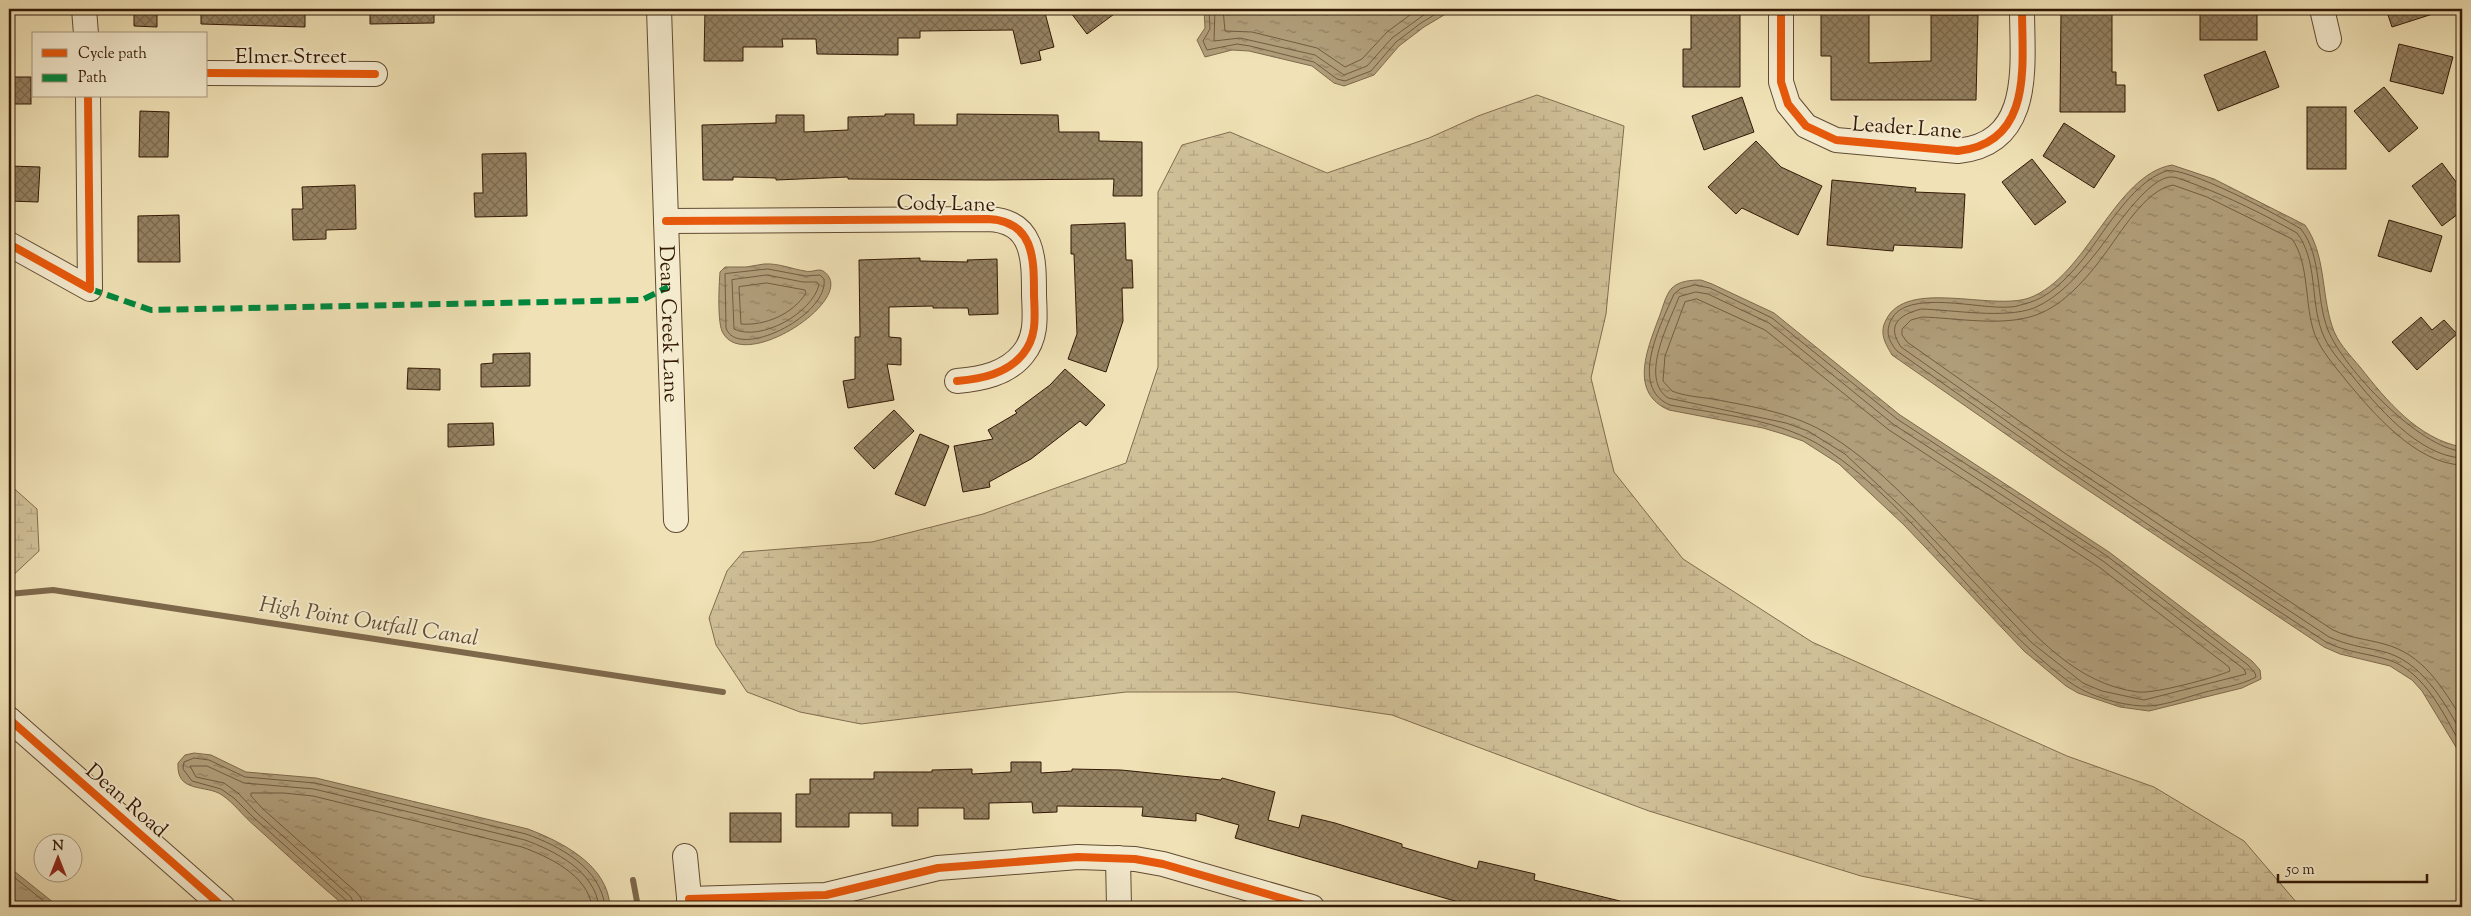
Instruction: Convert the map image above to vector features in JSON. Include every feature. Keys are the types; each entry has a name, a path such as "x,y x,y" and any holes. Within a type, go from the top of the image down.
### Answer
{"street":[{"path":"84,9 86,32"},
{"name":"Dean Creek Lane","path":"659,9 676,520"},
{"name":"Leader Lane","path":"1781,9 1781,82 1788,104 1806,126 1836,140 1958,151 1975,148 1992,140 2000,134 2013,116 2019,100 2022,82 2022,9"},
{"path":"2322,9 2329,39"},
{"name":"Elmer Street","path":"208,73 375,74"},
{"path":"9,244 90,289 88,98"},
{"name":"Cody Lane","path":"666,221 988,219 1006,222 1022,234 1033,254 1035,325 1032,337 1022,355 1004,370 981,378 957,381"},
{"name":"Dean Road","path":"9,719 223,907"},
{"path":"685,856 690,903 810,896 862,898 914,872 938,868 1062,858 1118,858 1171,866 1312,907"},
{"path":"1118,858 1119,907"}],"green space":[{"path":"1537,95 1624,126 1606,314 1591,378 1614,472 1683,559 1812,642 2067,756 2154,787 2244,841 2297,903 2297,907 2013,907 1861,876 1649,811 1392,715 1236,692 1126,692 861,724 800,712 747,692 716,645 709,618 727,571 743,552 872,542 983,514 1126,463 1158,367 1158,192 1182,145 1230,132 1327,173 1429,138 1478,116"},
{"path":"9,484 37,509 39,551 9,579"}],"water":[{"path":"1204,9 1454,9 1424,27 1399,46 1374,75 1344,86 1334,83 1312,66 1249,51 1232,50 1205,57 1197,40 1205,28"},
{"path":"2172,165 2214,179 2305,225 2317,249 2332,326 2340,343 2392,405 2404,416 2431,436 2446,443 2462,447 2462,757 2422,691 2412,680 2390,666 2340,654 2324,647 2056,469 1892,355 1887,346 1883,334 1886,320 1896,308 1911,301 1930,298 1951,298 2013,301 2029,298 2049,287 2068,270 2133,187 2152,173"},
{"path":"764,264 780,265 808,271 823,271 831,283 827,297 814,312 796,327 775,338 753,344 735,343 723,333 721,328 719,304 720,272 725,267 746,267"},
{"path":"1701,280 1774,313 1900,415 2109,552 2252,661 2260,670 2261,679 2242,688 2149,711 2120,707 2078,693 2066,686 2024,651 1904,525 1839,464 1803,441 1783,434 1763,428 1669,410 1657,402 1649,393 1645,382 1644,370 1649,344 1670,291 1685,281"},
{"path":"194,753 211,755 246,772 316,778 528,829 568,848 592,867 601,879 607,892 610,907 346,907 226,798 215,792 187,784 182,780 178,763 185,755"},
{"path":"9,867 59,907 9,907"}],"building":[{"path":"134,9 157,9 157,27 134,26"},
{"path":"201,9 305,9 305,27 201,24"},
{"path":"370,9 434,9 434,23 370,24"},
{"path":"705,9 1044,9 1054,47 1039,51 1041,60 1021,64 1013,30 920,31 920,38 898,38 898,55 817,54 816,39 782,39 783,47 743,47 743,61 704,61"},
{"path":"1068,9 1121,9 1087,34"},
{"path":"1691,9 1740,9 1740,87 1683,87 1683,49 1691,49"},
{"path":"1821,9 1869,9 1869,63 1931,61 1931,15 1978,15 1976,100 1831,100 1831,56 1821,56"},
{"path":"2061,9 2112,9 2112,72 2116,72 2116,85 2125,85 2125,112 2060,112"},
{"path":"2200,9 2257,9 2257,40 2200,40"},
{"path":"2386,9 2439,9 2439,12 2392,27"},
{"path":"2399,44 2453,57 2443,94 2390,81"},
{"path":"2265,51 2279,87 2218,111 2204,75"},
{"path":"9,77 31,77 31,104 9,104"},
{"path":"2384,87 2418,128 2389,152 2354,111"},
{"path":"1742,97 1754,132 1704,150 1692,116"},
{"path":"2307,107 2346,107 2346,169 2307,169"},
{"path":"140,111 169,112 168,157 139,157"},
{"path":"885,114 914,114 914,125 957,125 957,114 1058,115 1059,132 1099,132 1099,141 1142,142 1142,196 1113,196 1114,179 848,179 848,177 776,180 776,178 733,177 733,180 703,180 702,125 776,123 776,115 804,115 804,132 848,130 848,117 885,116"},
{"path":"2064,123 2115,156 2094,188 2043,156"},
{"path":"1756,141 1781,167 1822,186 1798,235 1742,208 1736,214 1708,187"},
{"path":"526,153 527,216 475,217 474,193 483,193 482,154"},
{"path":"2032,159 2066,202 2035,225 2002,182"},
{"path":"2442,163 2462,190 2462,211 2442,226 2412,186"},
{"path":"9,166 40,167 38,202 9,201"},
{"path":"1832,180 1916,188 1915,192 1965,194 1962,248 1894,245 1893,251 1827,245"},
{"path":"355,185 356,229 326,230 326,239 293,240 292,209 303,209 302,187"},
{"path":"179,215 180,262 138,262 138,216"},
{"path":"2389,220 2442,236 2431,272 2378,256"},
{"path":"1125,223 1126,260 1132,260 1133,288 1122,288 1123,321 1106,372 1068,359 1077,334 1074,254 1071,254 1071,225"},
{"path":"920,258 920,261 968,262 967,260 997,259 998,314 969,315 968,308 933,308 933,306 889,307 889,337 901,338 901,365 887,364 894,400 848,408 843,381 855,379 855,337 860,337 859,260"},
{"path":"2421,317 2432,330 2444,320 2457,334 2417,370 2392,342"},
{"path":"530,353 530,386 481,387 481,364 493,363 493,354"},
{"path":"408,368 440,369 440,390 407,389"},
{"path":"1065,369 1105,405 1086,426 1080,421 1031,459 989,482 990,487 963,492 954,446 993,439 988,430 1017,413 1015,411 1050,385"},
{"path":"894,410 914,431 874,469 854,448"},
{"path":"493,423 494,445 448,447 448,424"},
{"path":"920,434 949,446 925,506 895,494"},
{"path":"1011,762 1041,762 1041,773 1072,771 1072,769 1121,770 1221,780 1222,778 1275,792 1268,820 1299,828 1302,815 1335,823 1402,844 1402,847 1477,869 1479,861 1535,874 1534,880 1620,901 1620,907 1476,907 1235,838 1239,825 1196,813 1196,821 1142,816 1143,807 1057,806 1057,812 1033,813 1032,802 989,803 989,819 964,819 964,808 918,808 918,826 892,826 892,813 849,813 849,827 796,827 796,794 810,794 810,779 874,779 874,772 932,772 932,770 972,769 972,774 1011,772"},
{"path":"730,813 781,813 781,842 730,842"}],"waterway":[{"name":"High Point Outfall Canal","path":"9,594 53,590 723,692"},
{"path":"633,880 638,907"}],"marked path":[{"path":"90,289 151,310 642,300 668,287"}],"cycle path":[{"path":"1781,9 1781,82 1788,104 1806,126 1836,140 1958,151 1983,145 2000,133 2012,117 2022,76 2022,9"},
{"path":"208,73 375,74"},
{"path":"9,244 90,289 88,98"},
{"path":"666,221 988,219 1003,221 1015,227 1029,245 1032,256 1035,319 1031,341 1017,361 1001,371 984,377 957,381"},
{"path":"9,719 223,907"},
{"path":"689,899 826,895 938,868 1078,857 1135,859 1163,864 1312,907"}]}
